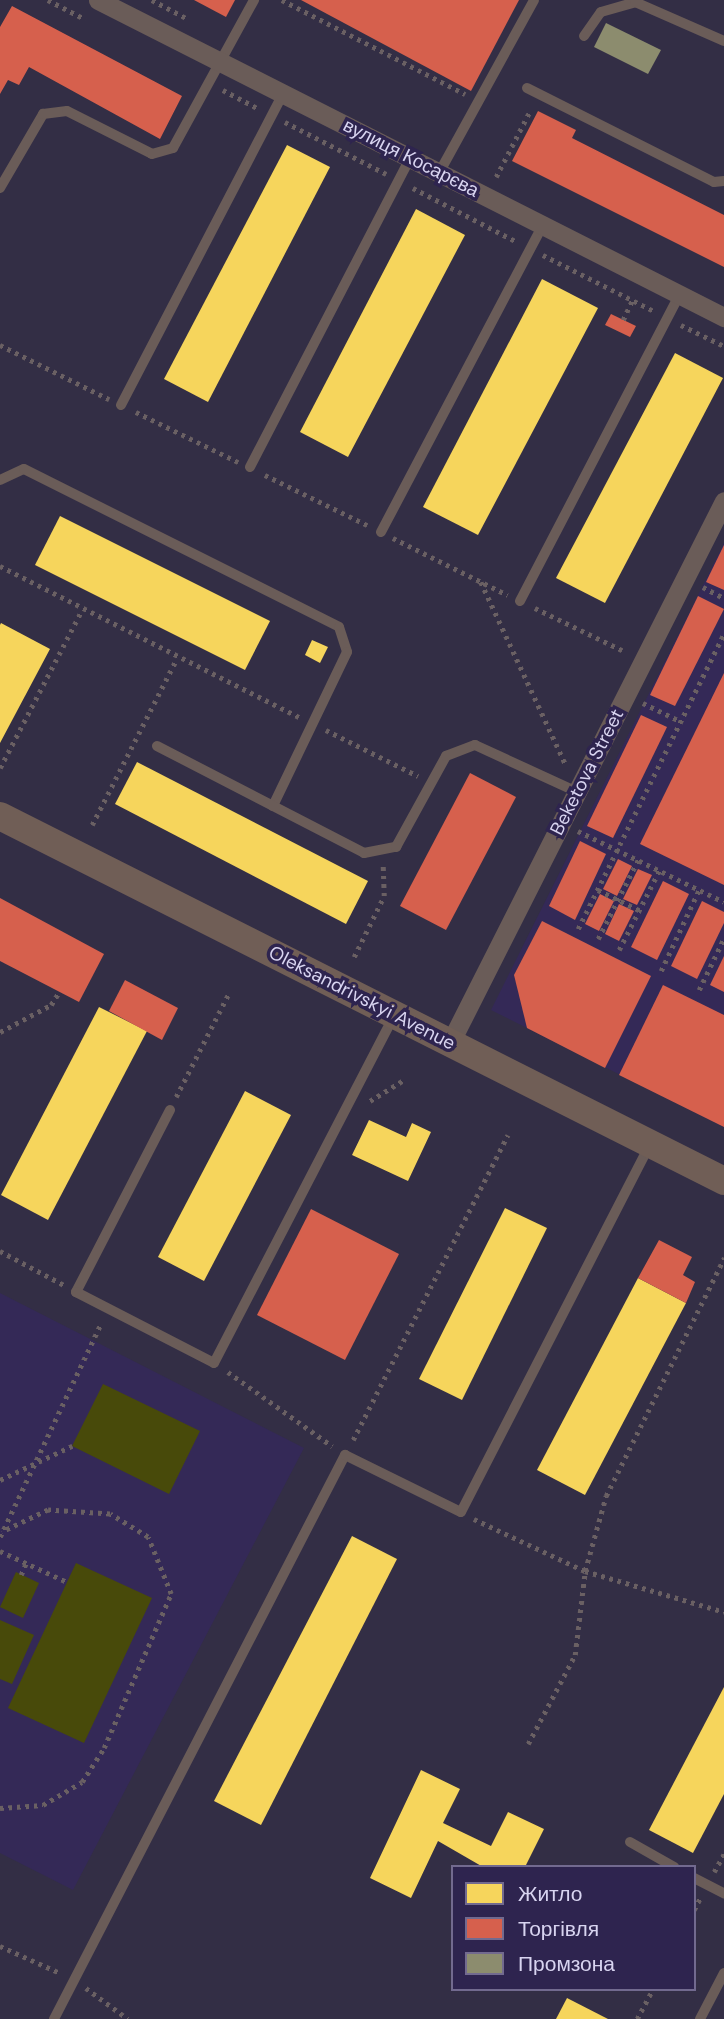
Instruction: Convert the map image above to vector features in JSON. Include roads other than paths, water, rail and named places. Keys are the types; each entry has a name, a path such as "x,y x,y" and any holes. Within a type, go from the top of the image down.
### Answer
{"main road":[{"name":"Oleksandrivskyi Avenue","path":"0,816 724,1181"}],"street":[{"name":"вулиця Косарєва","path":"98,0 724,317"},
{"name":"Beketova Street","path":"450,1043 724,501"}],"lane":[{"path":"0,187 43,114 66,111 152,154 173,148 254,0"},
{"path":"439,173 534,0"},
{"path":"584,36 601,12 635,2 724,41"},
{"path":"527,88 714,182 724,181"},
{"path":"121,405 283,94"},
{"path":"250,467 410,158"},
{"path":"381,532 543,225"},
{"path":"520,601 680,294"},
{"path":"0,480 24,469 339,627 347,653 273,806"},
{"path":"157,746 364,853 396,847 446,756 475,745 577,792"},
{"path":"170,1111 76,1292 214,1363 395,1015"},
{"path":"54,2019 345,1455 461,1512 651,1144"},
{"path":"630,1842 670,1865"},
{"path":"696,1879 724,1893"},
{"path":"700,2019 724,1973"}]}
